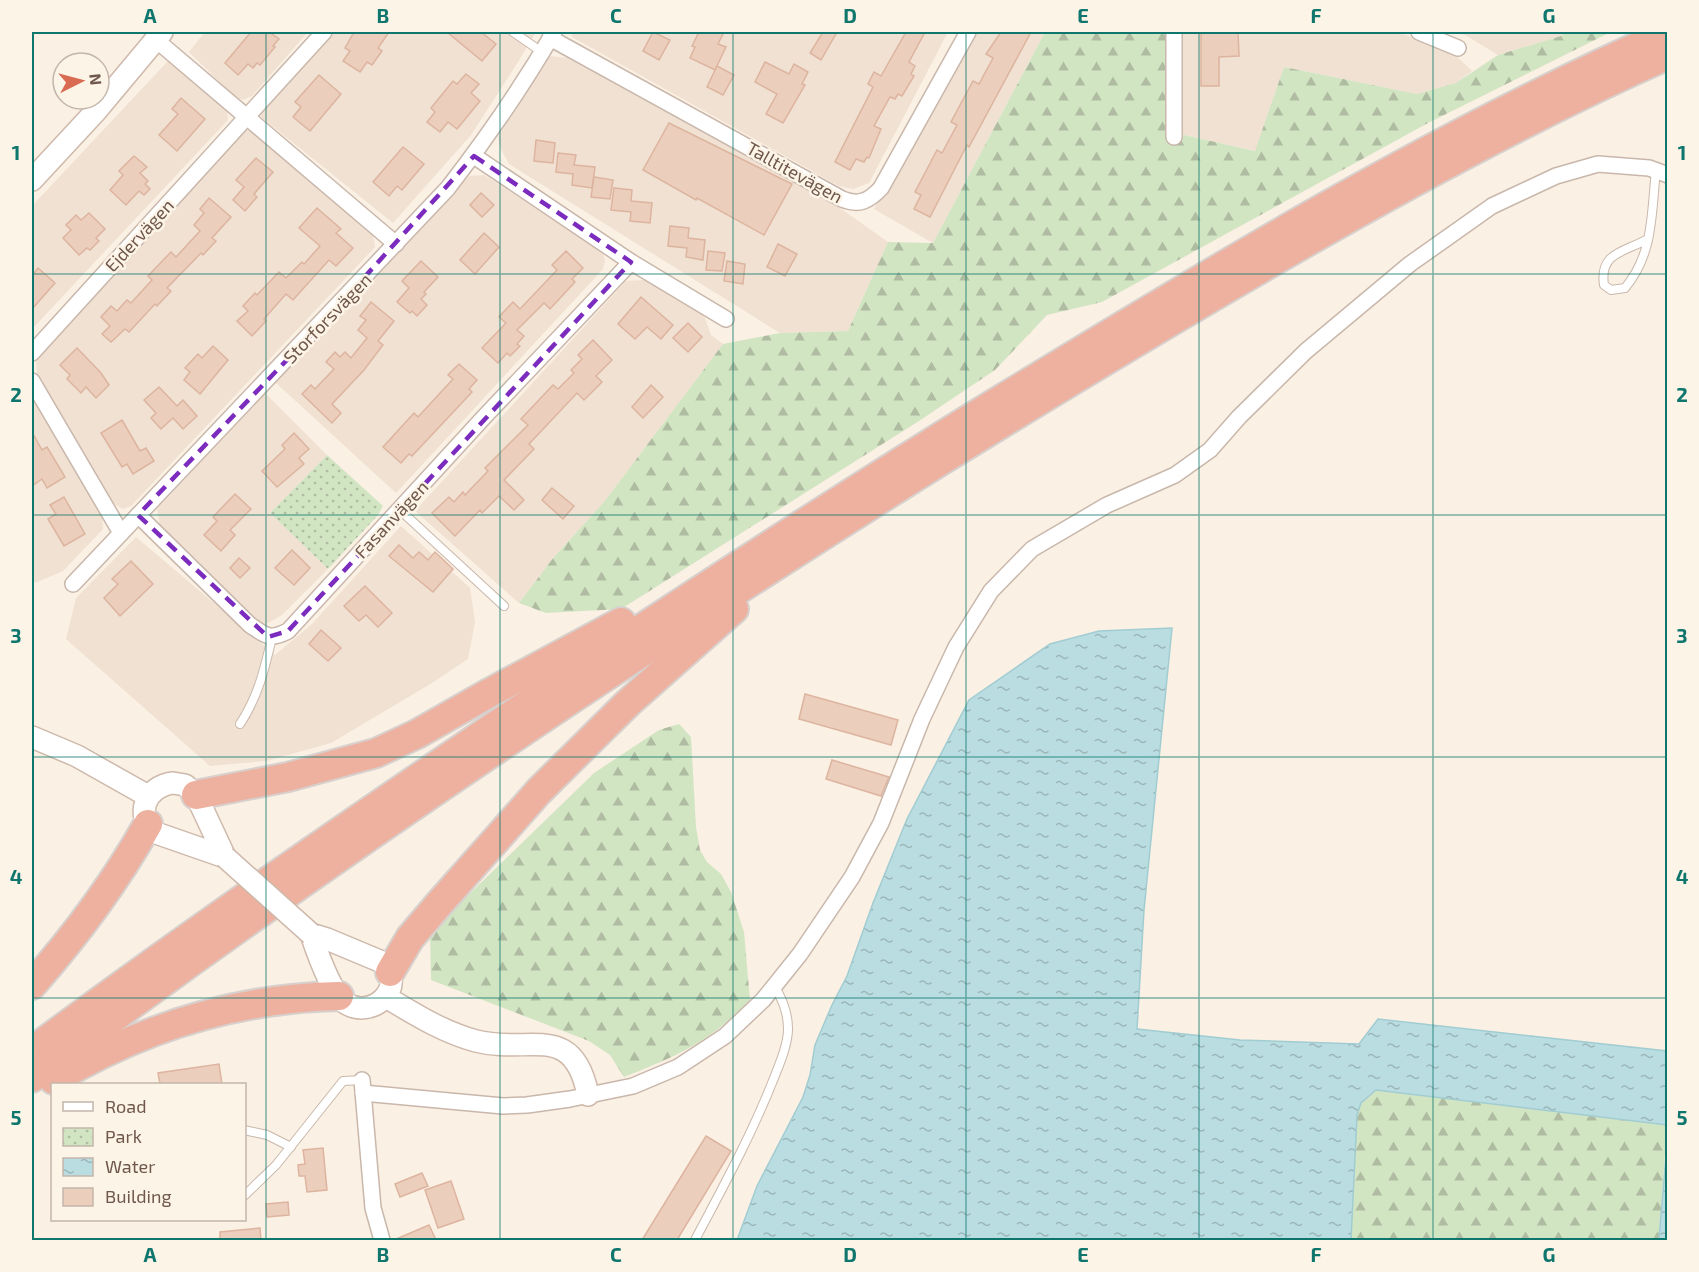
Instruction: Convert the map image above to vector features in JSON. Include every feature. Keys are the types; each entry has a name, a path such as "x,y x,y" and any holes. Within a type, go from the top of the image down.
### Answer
{"highway":[{"path":"32,1078 401,814 603,678 799,538 1077,353 1305,219 1468,128 1668,33"},
{"path":"32,1051 132,977 403,788 628,637 1311,240 1448,163 1530,120 1668,56"},
{"path":"196,795 288,777 376,753 417,734 501,686 799,538"},
{"path":"388,984 410,938 539,791 799,538"},
{"path":"32,985 88,917 121,871 147,824"},
{"path":"32,1093 111,1049 170,1024 262,1002 339,996"}],"street":[{"name":"Ejdervägen","path":"32,353 324,32"},
{"name":"Talltitevägen","path":"549,40 842,198 860,203 881,188 968,32"},
{"path":"1174,32 1174,137"},
{"path":"1419,32 1458,48"},
{"path":"32,180 96,111 158,35 247,118 396,244"},
{"name":"Storforsvägen","path":"73,584 448,188 500,119 549,40"},
{"path":"474,156 631,262 726,320"},
{"path":"382,1240 373,1209 363,1086 503,1106 527,1105 633,1086 678,1067 732,1030 774,986 819,927 852,877 881,823 922,719 956,647 991,591 1032,549 1107,505 1175,475 1209,450 1306,351 1410,264 1492,206 1556,176 1598,164 1649,168 1662,173"},
{"name":"Fasanvägen","path":"272,637 288,631 485,416 631,262"},
{"path":"32,381 121,533"},
{"path":"138,515 250,625 268,637 272,637"},
{"path":"32,737 77,756 148,796"},
{"path":"225,857 196,795 185,785 172,783 156,788 148,796 145,812 147,824 156,833 225,857 311,934 382,962 388,984 431,1025 464,1037 504,1045 544,1044 561,1048 575,1059 583,1072 588,1095"},
{"path":"311,934 339,996 351,1006 358,1008 374,1005 388,984"}],"lane":[{"path":"513,32 549,40"},
{"path":"1648,239 1620,252 1606,262 1602,275 1604,285 1611,290 1625,288 1643,260 1648,239 1662,173"},
{"path":"400,510 504,606"},
{"path":"240,724 251,707 264,672 272,637"},
{"path":"696,1240 740,1154 778,1068 788,1032 787,1015 782,999 774,986"},
{"path":"246,1194 276,1165 343,1081 363,1086"},
{"path":"246,1130 267,1135 291,1147"}],"highlighted area":[{"path":"474,156 631,262 288,631 268,637 138,515 333,312"}],"shaded area":[{"path":"205,32 308,32 252,96 243,100 233,95 189,52"},
{"path":"329,32 536,32 471,135 393,223 261,117 262,109"},
{"path":"571,32 948,32 869,183 853,189 839,186 572,37"},
{"path":"977,32 1045,32 933,243 874,209"},
{"path":"1179,32 1398,32 1453,53 1472,71 1456,83 1417,94 1284,67 1256,151 1180,134"},
{"path":"1456,32 1564,32 1561,36 1498,55"},
{"path":"549,56 567,58 837,206 888,242 848,331 780,333 509,164 500,147 498,137"},
{"path":"169,60 227,109 228,120 32,329 32,206"},
{"path":"243,130 255,132 373,236 375,247 131,506 123,509 113,503 37,373 36,362 39,349"},
{"path":"484,175 602,251 605,261 603,269 396,493 275,382 469,176"},
{"path":"645,280 704,316 711,335 723,344 604,502 554,557 519,603 415,511 626,281"},
{"path":"265,393 327,455 270,513 328,569 282,615 263,626 161,531 157,509"},
{"path":"32,394 102,512 103,529 63,571 35,583 32,576"},
{"path":"401,526 470,588 475,622 468,659 331,743 266,761 210,766 66,639 76,598 136,537 275,655 312,624"}],"green space":[{"path":"1045,32 1179,32 1180,134 1255,151 1284,67 1417,94 1456,83 1498,55 1561,36 1564,32 1611,32 1428,123 1102,302 1047,315 995,370 919,421 621,609 546,613 519,603 554,557 604,502 723,344 780,333 848,331 888,242 933,243"},
{"path":"327,455 383,506 378,515 328,569 270,513"},
{"path":"679,724 691,737 696,827 700,850 707,862 721,874 731,892 744,932 750,1000 707,1037 677,1054 624,1077 610,1055 589,1041 431,980 430,932 594,773 659,730"},
{"path":"1377,1090 1667,1125 1659,1239 1351,1240 1357,1115 1361,1103"}],"water":[{"path":"1172,628 1144,910 1137,1029 1240,1040 1359,1044 1378,1019 1667,1051 1667,1125 1376,1090 1361,1103 1357,1115 1351,1240 737,1240 757,1186 803,1097 810,1075 815,1045 847,976 907,819 969,700 1050,644 1099,631"},
{"path":"1667,1144 1667,1240 1658,1240 1659,1239"}],"building":[{"path":"251,32 269,32 279,39 260,65 257,63 253,68 248,64 238,75 225,63"},
{"path":"354,32 389,32 378,48 382,51 372,65 367,62 360,72 343,61 350,51 345,48"},
{"path":"447,32 481,32 496,44 482,61"},
{"path":"653,32 670,40 659,60 643,51"},
{"path":"699,32 724,32 718,44 726,47 715,70 690,58 695,47 692,46"},
{"path":"823,32 837,32 821,60 810,53"},
{"path":"906,32 925,32 909,62 915,66 911,74 914,76 902,96 898,94 895,99 890,97 874,126 881,129 869,158 867,157 864,162 856,159 850,170 835,162 873,87 868,84 874,72 881,76"},
{"path":"1001,32 1031,32 969,147 967,145 930,217 914,209 921,195 915,192 937,150 942,153 957,125 951,122 973,81 979,84 993,58 986,54"},
{"path":"1201,32 1238,32 1239,56 1219,57 1219,86 1201,86"},
{"path":"765,62 789,74 794,64 808,72 802,84 805,85 783,123 766,114 777,94 755,82"},
{"path":"717,66 734,75 723,95 707,87"},
{"path":"466,74 479,84 471,93 480,101 457,129 448,122 440,132 427,122 435,112 431,108 453,81 457,84"},
{"path":"319,75 341,94 310,131 293,117 301,107 295,102"},
{"path":"181,98 205,119 177,151 159,135 178,114 172,109"},
{"path":"669,123 792,184 764,235 643,170"},
{"path":"536,140 555,143 553,163 534,161"},
{"path":"403,147 424,164 402,190 397,186 389,196 373,182"},
{"path":"558,153 576,155 574,165 595,167 592,188 572,185 573,174 556,172"},
{"path":"134,156 147,167 140,173 148,181 145,184 150,189 144,195 139,191 126,205 110,190 123,175 119,171"},
{"path":"256,158 273,172 254,194 257,197 245,211 233,200 244,187 236,180"},
{"path":"594,177 613,180 610,199 591,197"},
{"path":"614,188 632,190 631,201 652,203 650,223 630,221 631,212 611,210"},
{"path":"481,193 494,205 482,217 470,205"},
{"path":"209,198 231,217 212,238 216,241 167,288 171,291 157,306 155,304 129,332 125,329 111,342 102,334 110,326 101,317 111,306 117,311 127,300 131,303 152,280 148,276 171,252 176,257 200,231 194,225 204,213 200,209"},
{"path":"317,208 341,229 336,233 353,248 336,266 329,260 293,300 286,294 252,336 237,321 248,311 243,306 279,272 286,278 302,262 304,264 320,246 299,228"},
{"path":"89,213 105,229 96,238 99,241 90,250 87,248 79,255 63,238 71,230 66,225 76,215 81,220"},
{"path":"670,226 689,228 688,238 705,240 703,260 686,257 687,248 668,246"},
{"path":"484,233 499,247 475,274 460,260"},
{"path":"778,244 797,254 785,276 767,267"},
{"path":"566,251 583,268 572,279 575,282 550,309 544,303 517,330 524,336 517,344 520,346 510,356 507,353 498,363 482,348 506,323 499,317 513,302 520,309 557,270 552,265"},
{"path":"708,251 725,253 722,271 706,270"},
{"path":"421,261 438,277 424,292 426,294 421,299 427,305 417,316 397,302 409,288 402,281"},
{"path":"727,261 745,264 743,284 724,281"},
{"path":"38,268 55,283 32,309 32,276"},
{"path":"641,297 673,325 661,339 647,327 635,339 618,324"},
{"path":"371,302 394,321 378,341 383,345 364,370 332,404 341,413 332,423 302,394 311,385 315,389 334,369 326,362 335,352 340,357 345,352 351,358 367,338 358,330 366,320 360,316"},
{"path":"688,323 702,337 688,352 673,338"},
{"path":"593,340 612,360 596,376 602,382 584,400 577,393 529,444 534,449 504,480 524,500 514,510 499,496 482,513 480,510 455,536 432,513 449,497 454,502 463,492 465,495 488,471 485,468 528,425 521,419 553,385 558,389 574,373 571,370 582,359 578,355"},
{"path":"213,346 228,360 200,394 184,380 190,372 185,368 198,354 202,358"},
{"path":"77,348 109,385 96,398 86,387 81,393 67,379 70,375 60,365"},
{"path":"459,364 477,380 469,389 472,392 412,456 409,454 401,463 383,447 414,413 418,417 453,379 448,375"},
{"path":"651,385 663,397 643,418 632,407"},
{"path":"159,387 177,406 183,400 197,416 183,429 173,418 161,429 151,418 156,413 144,400"},
{"path":"122,420 140,451 146,448 154,461 133,474 127,464 122,467 101,433"},
{"path":"32,432 42,450 47,447 65,477 47,488 42,479 32,486"},
{"path":"294,433 309,449 299,458 304,464 277,487 262,471 285,449 282,445"},
{"path":"552,488 574,506 563,519 542,500"},
{"path":"235,494 251,509 230,530 235,535 221,551 204,535 217,521 213,517"},
{"path":"64,497 85,534 64,546 48,519 56,514 50,505"},
{"path":"399,545 413,558 419,552 428,560 435,552 453,569 433,592 389,556"},
{"path":"292,550 310,568 294,585 275,568"},
{"path":"239,558 250,568 240,578 230,568"},
{"path":"131,561 153,584 120,616 104,598 118,584 112,579"},
{"path":"365,586 392,613 378,627 366,615 359,621 344,606"},
{"path":"321,630 341,648 328,661 309,644"},
{"path":"805,694 898,720 891,745 799,719"},
{"path":"832,760 889,777 881,796 826,779"},
{"path":"219,1064 222,1083 160,1083 158,1073"},
{"path":"706,1136 731,1151 677,1240 642,1240"},
{"path":"323,1148 327,1190 307,1192 305,1176 299,1176 298,1165 305,1164 303,1150"},
{"path":"422,1173 428,1186 400,1197 395,1184"},
{"path":"451,1181 464,1219 438,1228 425,1190"},
{"path":"288,1202 289,1215 267,1217 266,1204"},
{"path":"429,1225 436,1240 394,1240"},
{"path":"260,1228 261,1240 220,1240 220,1232"}]}
